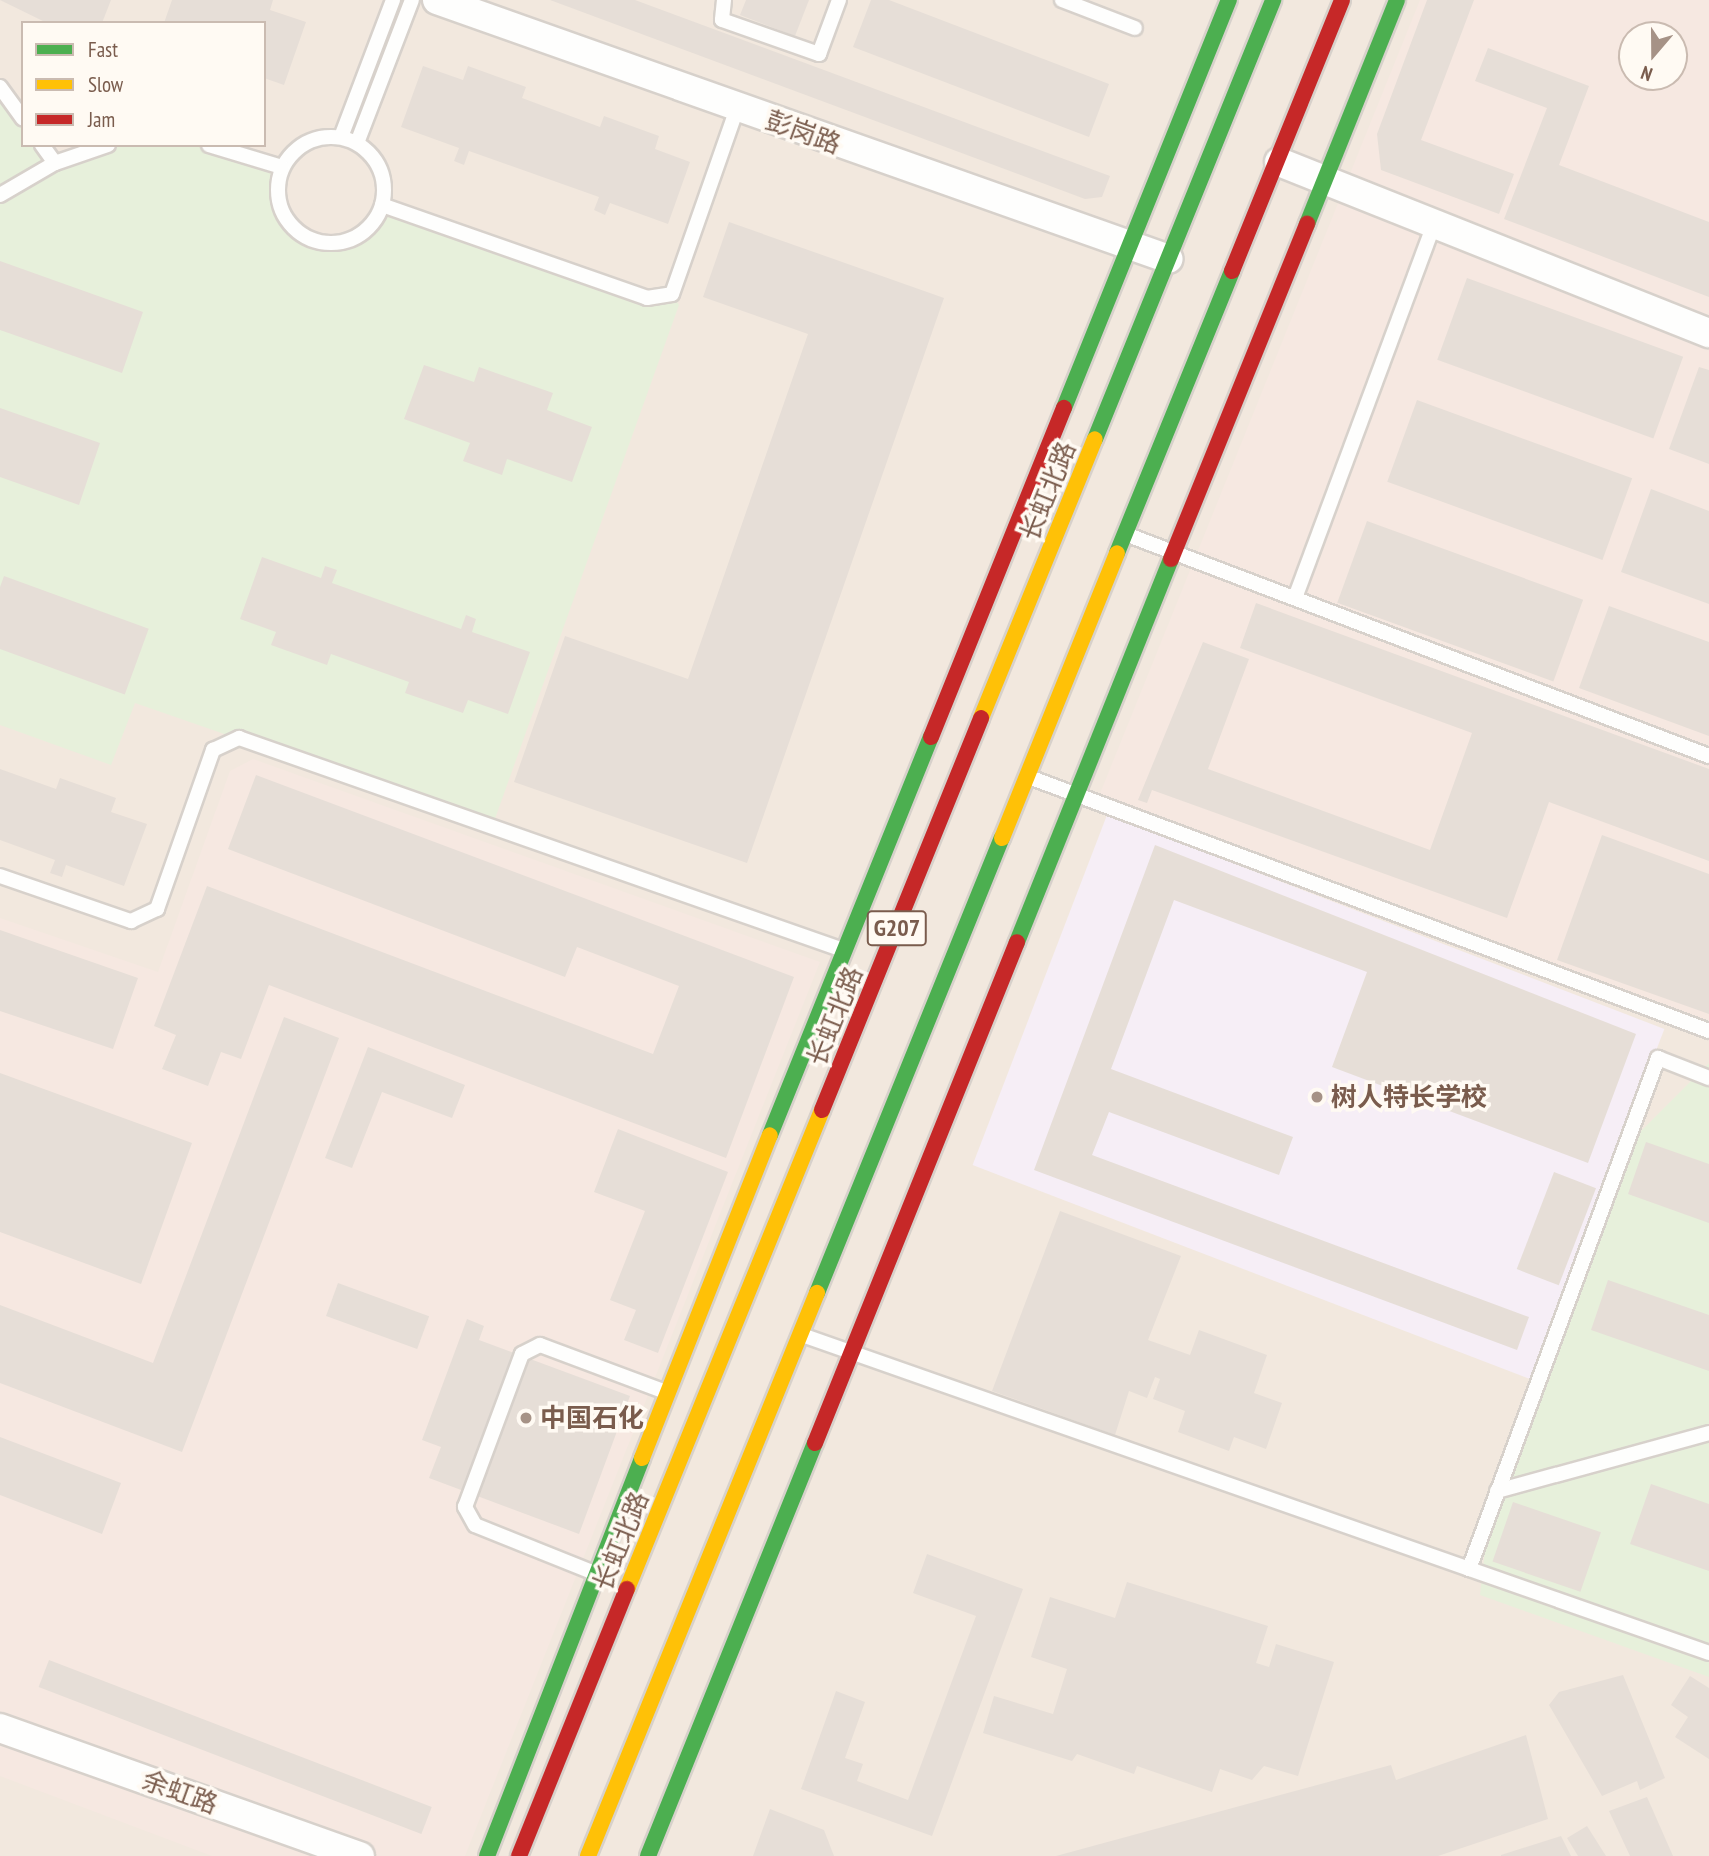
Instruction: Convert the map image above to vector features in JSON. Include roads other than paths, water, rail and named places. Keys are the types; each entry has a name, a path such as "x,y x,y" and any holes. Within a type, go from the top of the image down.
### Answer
{"main road":[{"path":"487,1856 844,951 1229,0"},
{"name":"长虹北路","path":"519,1856 1273,0"},
{"name":"G207","path":"588,1856 1279,162 1342,0"},
{"path":"648,1856 847,1351 1397,0"}],"street":[{"name":"彭岗路","path":"437,0 1170,259"},
{"path":"1279,162 1435,221 1709,333"},
{"name":"余虹路","path":"0,1728 360,1856"}],"lane":[{"path":"341,137 393,0"},
{"path":"357,143 412,0"},
{"path":"724,0 722,20 819,54 839,0"},
{"path":"1062,0 1135,28"},
{"path":"0,87 21,116"},
{"path":"382,205 648,298 672,294 737,108"},
{"path":"341,137 357,143 380,170 382,205 362,233 338,242 312,239 285,218 279,202 282,167 306,142 341,137"},
{"path":"43,147 54,163"},
{"path":"0,195 54,163 102,147"},
{"path":"216,147 282,167"},
{"path":"1295,598 1435,221"},
{"path":"1126,535 1709,756"},
{"path":"0,876 131,921 157,909 213,750 239,738 844,951"},
{"path":"1028,776 1709,1031"},
{"path":"1469,1569 1658,1058 1709,1077"},
{"path":"801,1335 1709,1653"},
{"path":"597,1574 475,1525 465,1507 522,1354 540,1345 668,1392"},
{"path":"1497,1491 1709,1433"}],"place":[{"name":"树人特长学校","path":"1317,1097"},
{"name":"中国石化","path":"526,1418"}]}
